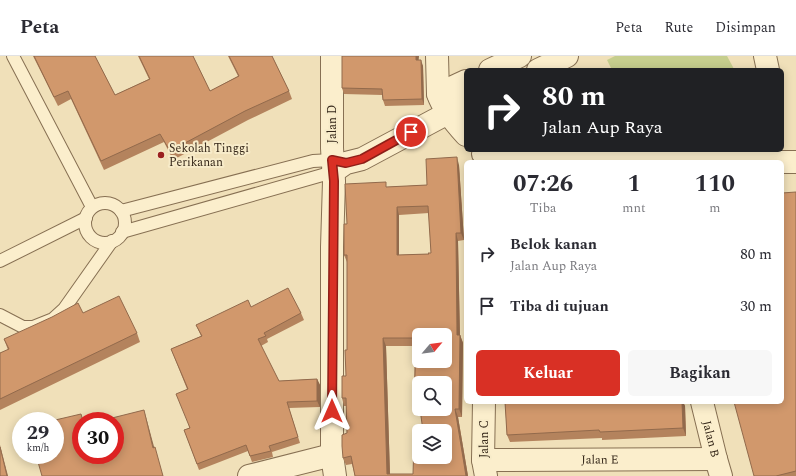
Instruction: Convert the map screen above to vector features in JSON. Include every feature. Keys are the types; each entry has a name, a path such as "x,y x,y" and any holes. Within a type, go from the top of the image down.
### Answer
{"street":[{"name":"Jalan D","path":"332,56 337,165 334,181 332,255 333,466"},
{"path":"437,56 448,102 464,131"},
{"path":"494,68 520,56"},
{"path":"542,68 567,56"},
{"path":"765,56 768,68"},
{"path":"337,165 362,159 448,102 464,83"},
{"path":"482,155 652,160"},
{"path":"784,162 796,162"},
{"name":"Jalan C","path":"484,404 484,468"},
{"name":"Jalan B","path":"702,404 718,468"},
{"path":"249,476 333,466"},
{"name":"Jalan E","path":"484,468 718,468"}],"lane":[{"path":"13,56 92,207"},
{"path":"121,211 313,162 337,165"},
{"path":"122,232 337,165"},
{"path":"99,203 107,203 115,206 121,211 124,218 124,225 118,238 105,242 92,238 87,232 85,225 88,212 92,207 99,203"},
{"path":"0,261 86,218"},
{"path":"0,315 23,327 33,327 53,319 64,309 112,241"}],"green space":[{"path":"615,56 727,56 733,68 611,68 607,60"}],"building":[{"path":"34,56 95,56 115,95 150,79 139,56 193,56 210,91 239,76 229,56 272,56 289,91 245,111 170,151 160,134 101,161 68,91 54,97"},
{"path":"342,56 416,56 416,60 421,60 422,99 383,100 382,89 342,88"},
{"path":"457,157 461,233 456,233 457,335 460,335 459,409 455,409 466,476 355,476 351,456 343,458 342,446 342,435 347,433 346,398 342,398 342,376 346,376 345,350 347,350 347,255 344,255 344,224 347,224 345,184 386,182 386,187 427,185 426,159","holes":["428,206 431,253 397,255 397,207"]},
{"path":"796,192 796,471 776,476 754,476 735,404 784,404 784,193"},
{"path":"288,288 301,313 264,333 266,336 258,339 279,381 317,379 317,401 287,402 298,437 269,446 271,451 250,456 246,445 197,464 184,430 190,428 176,394 188,389 171,349 202,336 196,325 248,300 251,307"},
{"path":"119,296 137,333 0,399 0,353 9,349 4,339 52,317 78,303 83,313"},
{"path":"505,404 682,404 683,428 600,432 599,430 507,435"},
{"path":"144,410 153,448 155,447 163,476 42,476 39,464 64,464 64,418 72,416 72,464 124,464 124,415"},
{"path":"0,447 7,476 0,476"}],"place":[{"name":"Sekolah Tinggi Perikanan","path":"161,155"}],"route":[{"path":"332,411 332,247 334,181 332,160 346,163 362,159 411,132"}]}
